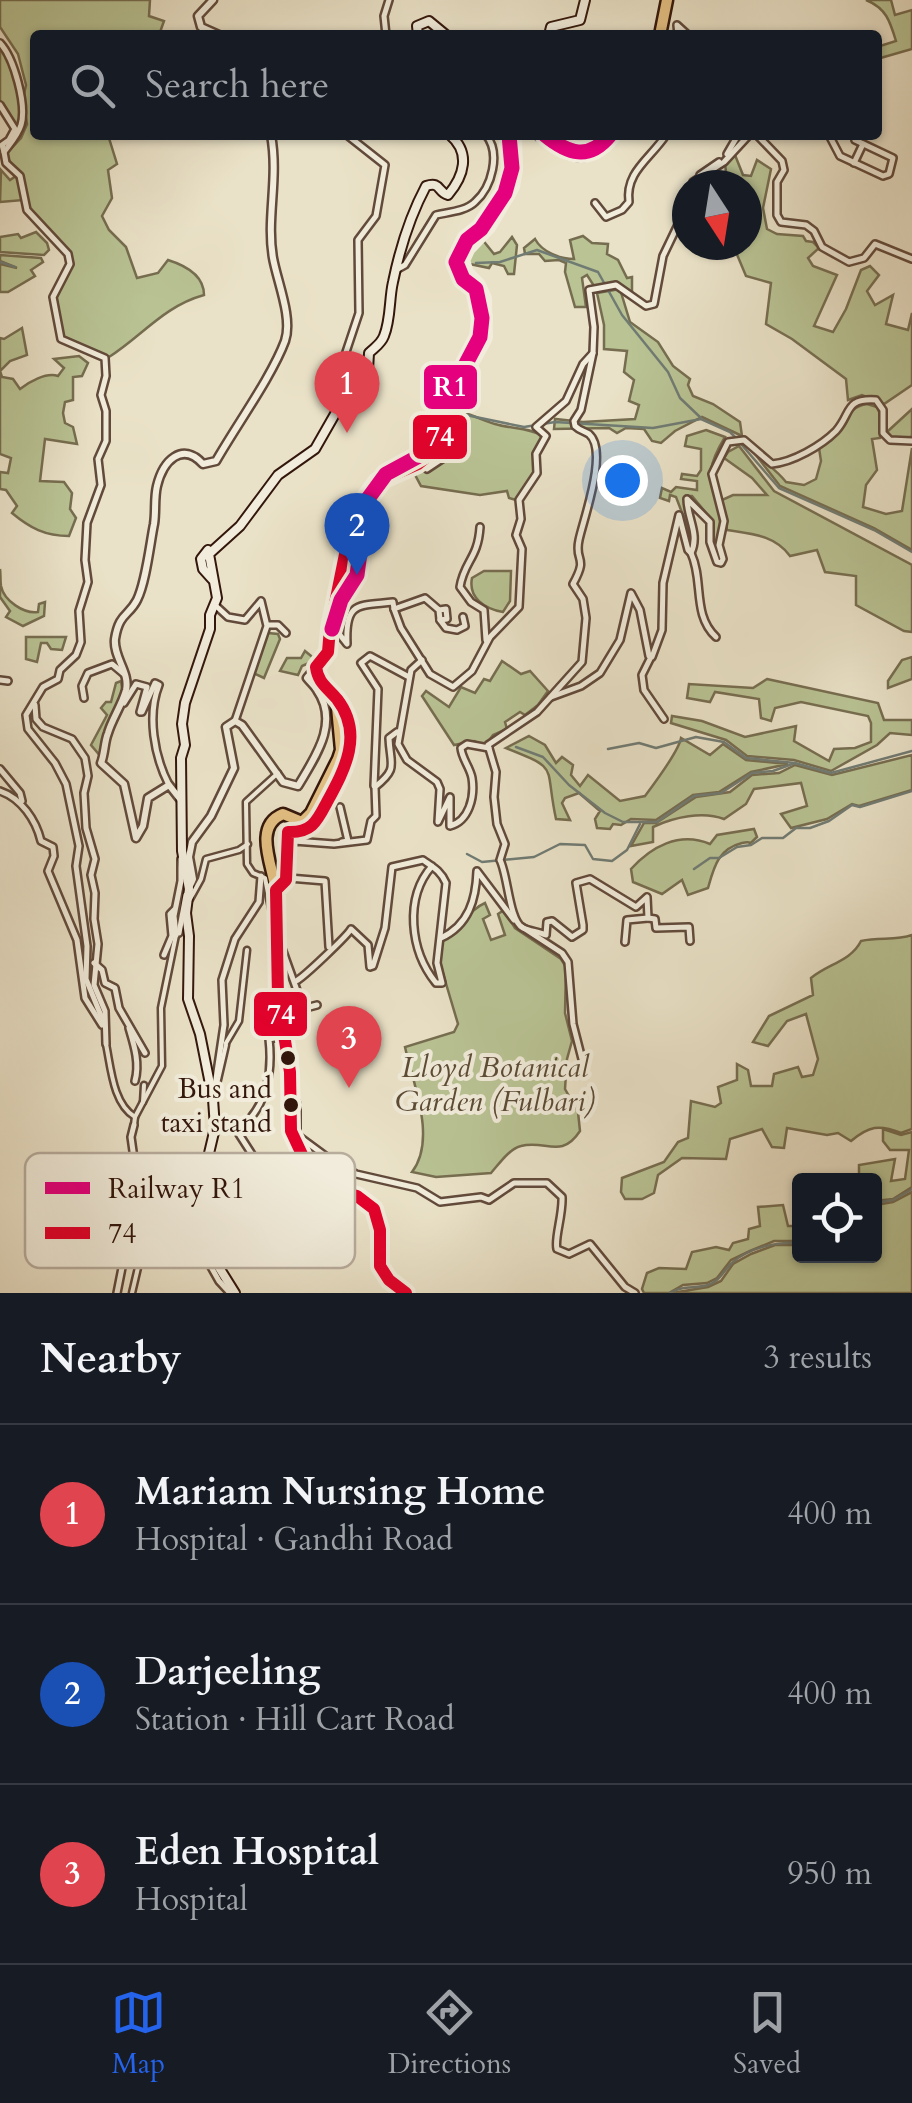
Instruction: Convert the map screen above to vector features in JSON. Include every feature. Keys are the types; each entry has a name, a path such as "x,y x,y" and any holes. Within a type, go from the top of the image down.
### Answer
{"highway":[{"path":"661,30 666,0"},
{"path":"300,1153 290,1126 291,1094 278,997 276,890 266,838 268,824 284,814 302,822 308,818 340,750 337,707 320,682 316,667 328,652 353,515 377,482 406,470 438,448 448,394 484,337 482,300 476,286 464,274 460,260 510,186 512,140"},
{"path":"548,140 580,156 601,148 608,140"},
{"path":"276,890 287,879 288,832 304,832 316,824 349,762 345,713 320,682"},
{"path":"355,1195 374,1208 380,1230 380,1266 396,1287 406,1293"}],"main road":[{"path":"550,30 580,20 586,0"},
{"path":"418,30 418,26 429,21 440,30"},
{"path":"209,1153 215,1128 213,1098 200,1034 188,999 189,890 182,851 182,718 215,605 209,554 240,526 278,474 315,449 348,393 368,370 369,353 382,342 385,333 405,232 426,186 439,184 448,195 460,178 464,162 462,150 454,140"},
{"path":"218,1268 232,1293"}],"street":[{"path":"207,30 200,27 198,16 213,0"},
{"path":"385,30 384,16 389,0"},
{"path":"0,42 11,57 23,120 4,152"},
{"path":"0,105 14,129 10,140 2,145 6,163 20,176 27,210 68,254 70,264 53,297 61,339 105,358 102,395 106,440 98,459 101,485 87,523 88,582 78,612 80,642 76,655 60,670 58,679 43,687 26,716 28,728 66,784 78,846 76,866 87,946 86,979 104,1023 120,1100 134,1121"},
{"path":"87,770 101,763 126,689 126,676 114,649 116,634 123,613 136,602 154,522 157,485 168,461 185,452 203,464 216,461 286,338 282,288 273,258 270,226 276,162 272,140"},
{"path":"348,393 346,352 359,313 358,240 376,216 386,164 354,140"},
{"path":"396,270 406,264 436,214 466,208 484,191 494,152 490,140"},
{"path":"595,203 606,216 622,210 629,202 626,193 637,168 662,140"},
{"path":"705,170 722,161 735,140"},
{"path":"713,170 744,140"},
{"path":"762,140 782,161 784,170 777,182 777,215 781,222 806,226 822,247 849,262 864,258 875,244 912,259"},
{"path":"832,140 840,156 883,176 889,174 893,158 855,140"},
{"path":"854,162 863,144"},
{"path":"648,918 647,897 636,907 599,882 582,879 576,883 576,891 582,930 572,937 552,921 548,922 546,935 523,928 517,921 500,856 504,844 494,797 496,765 489,748 492,741 518,727 582,662 585,606 573,584 582,568 579,540 594,488 594,453 588,434 574,424 581,410 593,353 589,290 616,285 646,306 654,304 663,256 672,237"},
{"path":"329,634 340,635 347,644 346,625 355,606 363,602 392,602 401,628 437,680 453,687 472,671 486,643 521,602 522,549 516,535 521,518 519,500 537,472 536,454 546,436 536,428 566,401 583,364 593,353"},
{"path":"692,553 695,537 687,499 710,522 714,555 718,562 723,559 719,545 724,521 712,474 728,442 744,440 772,464 783,463 837,430 850,406 861,399 876,400 883,410 883,432 890,440 912,441"},
{"path":"406,470 441,456 429,469 445,456"},
{"path":"664,718 644,690 642,675 656,651 662,630 662,583 679,515 688,550 698,568 700,610 716,637"},
{"path":"480,527 478,547 462,574 460,587 471,602 484,610 486,643"},
{"path":"550,697 580,686 600,672 620,640 631,593 640,610 650,658"},
{"path":"394,609 425,598 438,610 446,628 457,630 465,626 464,616"},
{"path":"133,1153 134,1121 162,1066 161,1008 183,902 193,879 192,842 211,816 234,768 226,730 235,721 267,626 261,601 244,620 228,618 215,605"},
{"path":"267,626 278,625 286,633"},
{"path":"329,950 325,881 287,879 293,841 334,844 367,840 376,816 372,784 378,689 360,663 370,656 410,677"},
{"path":"422,662 411,670 400,751 406,760 437,782 438,822 450,798 450,826 463,820 469,809 472,777 460,753 462,748 468,744 489,748"},
{"path":"84,698 82,686 88,673 97,668 112,664 126,676"},
{"path":"235,721 247,730 287,785 298,786 323,745 327,718 319,693 307,678 316,667"},
{"path":"114,718 136,684 147,687 140,712 155,683 159,685 152,702 158,764 184,809"},
{"path":"35,699 36,719 43,728 72,739 87,770 86,828 96,859 90,875 96,894 98,944 94,985 105,1010 104,1023"},
{"path":"375,787 393,768 389,738 400,730"},
{"path":"101,763 124,784 136,838 143,826 148,798 169,785"},
{"path":"0,769 20,793 41,841 53,847 48,871 77,940 85,998 106,1032"},
{"path":"277,920 265,878 246,864 246,802 278,774"},
{"path":"0,791 22,804"},
{"path":"334,844 348,841 340,807"},
{"path":"186,906 201,879 206,859 235,852 248,844"},
{"path":"176,935 182,851"},
{"path":"296,981 306,977 351,929 368,945 370,967 373,966 385,928 392,867 423,860 432,866 443,875 446,890 437,962 442,983 436,983 418,954 413,910 419,882 432,866"},
{"path":"440,938 454,929 474,903 477,871 523,928 562,953 568,962 573,1024 583,1063"},
{"path":"226,1043 222,980 235,939 259,902 261,876"},
{"path":"164,955 172,936 170,914 175,907"},
{"path":"625,942 624,923 648,918 655,918 656,928 689,926 690,941"},
{"path":"278,941 296,981 302,1008"},
{"path":"213,1098 226,1043 239,1021 247,950"},
{"path":"94,963 102,970 105,983 115,988 119,1008 145,1053"},
{"path":"283,1020 302,1008 317,1005"},
{"path":"126,1020 135,1050 135,1080"},
{"path":"213,1098 224,1030"},
{"path":"251,1153 237,1131 254,1116 270,1077 269,1039 285,1036"},
{"path":"143,1106 144,1085"},
{"path":"291,1094 297,1104 297,1135 320,1153"},
{"path":"355,1173 418,1188 440,1202 481,1197 488,1200 514,1183 547,1183 562,1197 557,1250 574,1253 590,1244 625,1287 635,1293"},
{"path":"117,1293 122,1268"},
{"path":"132,1293 138,1268"},
{"path":"212,1268 232,1293"}],"green space":[{"path":"0,0 150,0 149,16 164,21 161,30 30,30 30,140 110,140 117,164 108,170 112,198 102,216 109,230 126,247 137,278 158,273 168,260 192,272 203,288 204,295 165,314 109,357 62,336 55,298 71,265 70,254 29,209 21,175 6,154 21,138 27,124 23,99 26,85 18,54 0,27"},
{"path":"866,0 891,0 895,15 912,10 912,49 882,58 882,45 896,41 892,27 878,7"},
{"path":"0,47 16,89 19,114 15,131 0,100"},
{"path":"735,155 741,170 726,170 725,164"},
{"path":"757,160 771,169 763,208 767,229 803,236 813,242 819,248 808,258 813,266 837,275 814,326 833,332 861,270 870,266 879,275 867,291 875,305 893,295 886,324 908,330 912,313 912,385 884,404 862,395 848,400 846,379 766,324 771,283 746,276 739,260 762,260 762,170 753,170"},
{"path":"1,170 10,180 16,176 24,200 0,202"},
{"path":"36,232 47,243 49,250 44,255 0,252 0,237 18,234 21,238"},
{"path":"583,236 592,243 608,244 607,254 618,260 627,278 632,277 632,293 614,283 594,286 587,275 582,278 586,307 575,307 566,263 545,261 539,254 525,254 524,248 535,239 552,254 574,259 570,240"},
{"path":"512,237 517,245 514,274 508,274 504,266 492,263 489,268 470,264 465,258 468,247 481,238 494,254"},
{"path":"0,255 41,258 43,262 31,270 35,276 8,292 0,292 0,264 17,268 0,261"},
{"path":"620,289 630,322 658,342 673,366 690,379 688,385 693,396 740,422 742,436 702,417 661,443 652,441 644,429 626,428 617,433 609,428 554,429 555,419 635,419 639,405 629,401 634,380 624,372 627,351 604,349 597,293"},
{"path":"22,328 27,355 10,361 0,371 0,338"},
{"path":"79,356 88,363 82,376 73,377 73,400 65,402 63,413 65,423 73,427 77,444 45,439 40,481 64,482 72,493 70,509 76,518 69,536 45,533 25,523 12,513 17,506 6,490 0,489 0,472 8,473 11,458 0,454 0,371 2,377 13,379 20,389 43,377 58,376 64,368 54,359"},
{"path":"867,404 877,407 880,414 880,438 872,439 877,470 866,485 863,507 886,514 902,511 912,448 912,550 874,528 780,486 752,450 786,482 804,485 816,479 821,461 819,448 837,434 852,411"},
{"path":"912,409 912,436 905,440 891,437 887,432"},
{"path":"448,411 543,436 534,454 535,473 516,500 509,498 507,491 480,495 421,486 413,471 437,453"},
{"path":"706,430 725,437 711,472 720,521 720,560 713,545 712,520 692,496 686,496 685,502 694,544 676,497 670,495 669,501 660,498 662,488 671,492 676,487 697,490 697,481 681,479 682,474 697,476 701,470 701,449 685,446 687,436"},
{"path":"739,446 774,491 912,565 912,632 856,605 856,576 825,572 817,550 790,556 770,540 727,530 722,500 733,495 767,495 752,478 724,458"},
{"path":"0,569 1,586 10,601 33,612 38,612 39,604 45,602 44,616 23,626 6,617 10,611 0,597"},
{"path":"484,571 511,571 510,601 503,612 475,597 472,578"},
{"path":"268,633 278,634 280,639 264,678 253,673"},
{"path":"26,637 66,637 62,650 41,643 37,662 26,659"},
{"path":"305,651 316,660 302,666 298,675 280,671 287,658 301,658"},
{"path":"912,657 912,679 888,688 888,681 902,660"},
{"path":"502,661 521,674 530,671 548,691 525,715 520,712 505,722 507,729 493,735 485,746 474,741 454,745 422,696 426,691 449,707 461,687 475,693 484,679 490,681"},
{"path":"767,679 878,703 884,720 912,720 912,735 890,733 877,745 831,771 794,760 747,756 726,740 671,723 672,716 702,721 745,737 796,726 794,741 829,761 834,749 871,742 868,716 801,702 775,708 771,721 761,718 759,699 715,692 710,702 687,698 689,684 753,688"},
{"path":"121,681 123,694 102,758 91,745 107,715 101,708 111,702 116,683"},
{"path":"529,736 545,745 556,763 562,757 573,765 571,775 580,786 588,775 620,801 645,796 681,738 710,755 723,744 746,760 788,764 751,772 719,792 693,795 656,820 631,819 621,825 613,824 610,829 597,828 595,819 600,811 579,793 562,803 570,820 556,819 547,771 506,748"},
{"path":"912,755 912,790 859,806 852,804 827,819 791,828 781,814 807,806 801,783 754,789 746,804 724,819 698,815 670,820 653,827 653,842 631,846 644,823 656,823 696,797 730,792 752,775 779,773 795,765 832,775"},
{"path":"754,829 757,837 751,843 734,846 722,854 708,888 688,895 682,880 662,894 633,882 631,869 666,843 687,839 710,844 717,835"},
{"name":"Lloyd Botanical Garden (Fulbari)","path":"485,903 490,915 483,919 491,940 505,935 498,914 504,910 515,928 561,959 566,967 565,1013 572,1041 565,1089 578,1112 580,1131 559,1147 517,1148 491,1173 436,1177 412,1172 423,1144 423,1128 405,1047 454,1032 458,1024 439,960 442,941"},
{"path":"912,935 912,1129 901,1133 875,1128 851,1141 838,1133 827,1135 787,1128 784,1148 772,1147 762,1129 730,1139 726,1159 682,1158 658,1175 654,1193 642,1199 625,1199 622,1178 664,1162 678,1142 688,1138 691,1101 715,1107 721,1103 718,1087 737,1080 737,1064 748,1070 751,1086 772,1086 774,1074 798,1067 802,1077 813,1075 818,1059 806,1014 787,1021 768,1046 753,1042 769,1016 813,995 811,978 845,958 861,941"},
{"path":"883,1129 901,1135 912,1132 912,1187 893,1199 882,1200 882,1173 859,1173 859,1165 895,1159 891,1181 905,1179 909,1150 890,1150 883,1141"},
{"path":"912,1192 912,1293 672,1293 721,1281 733,1264 775,1245 792,1245 792,1263 882,1263 882,1204"},
{"path":"783,1205 788,1226 792,1226 792,1241 774,1241 731,1260 717,1278 707,1283 683,1285 669,1293 644,1293 647,1273 659,1268 686,1269 692,1252 716,1247 729,1250 733,1243 748,1239 749,1229 760,1226 758,1207"}],"waterway":[{"path":"476,263 500,262 537,250 598,272 622,315 668,372 680,398 701,418"},
{"path":"0,262 15,267"},
{"path":"466,415 524,427 555,422 653,428 701,419 736,438"},
{"path":"741,444 779,488 874,530 912,552"},
{"path":"608,749 639,743 656,748 696,737 724,742 746,758 795,763 831,773 912,751"},
{"path":"516,747 543,757 569,785 623,822 657,822 694,796 721,793 752,773 795,763"},
{"path":"694,869 710,858 719,858 762,838 783,838 796,828 829,821 852,805 860,807 912,791"},
{"path":"467,854 482,862 534,857 560,844 585,845 593,859 612,861 627,850 640,824"},
{"path":"882,1202 912,1189"},
{"path":"670,1293 712,1283 755,1249 792,1244"}],"railway":[{"path":"351,537 357,514 367,500 359,515 356,537"},
{"path":"349,590 363,557 363,521"}],"rail line":[{"name":"R1","path":"332,629 341,600 357,575 367,500 386,474 434,448 449,388 480,337 482,318 476,289 463,279 456,262 467,240 481,229 505,193 512,168 509,140"},
{"name":"R1","path":"552,140 578,152 594,149 605,140"}],"transit line":[{"name":"74","path":"301,1153 291,1131 290,1072 278,997 276,890 286,880 288,832 308,828 317,820 340,777 350,738 345,712 321,681 316,667 328,652 353,515 377,482 418,464 438,448 448,394 483,337 482,299 464,274 460,260 510,186 512,140"},
{"name":"74","path":"355,1195 374,1209 380,1230 380,1266 389,1280 406,1293"}],"place":[{"name":"Mariam Nursing Home","path":"347,433"},
{"name":"Darjeeling","path":"357,575"},
{"name":"Eden Hospital","path":"349,1088"},
{"name":"Bus and taxi stand","path":"291,1105"}]}
